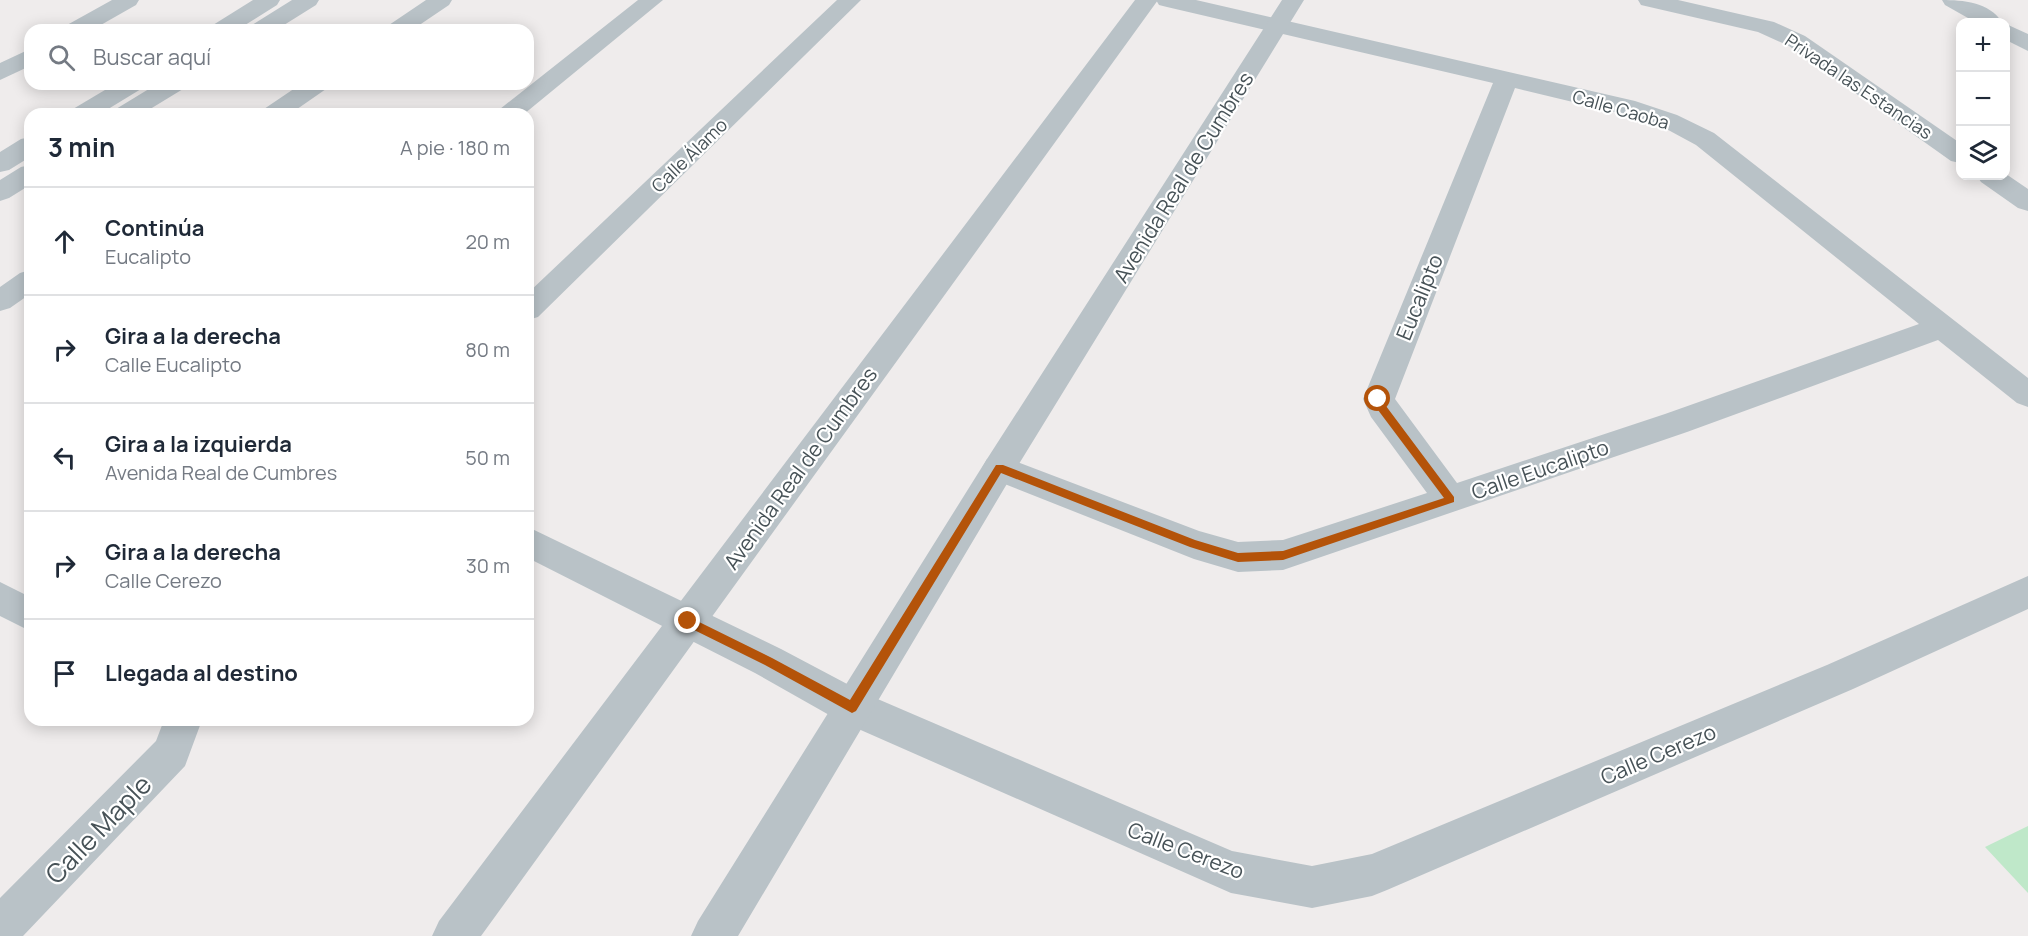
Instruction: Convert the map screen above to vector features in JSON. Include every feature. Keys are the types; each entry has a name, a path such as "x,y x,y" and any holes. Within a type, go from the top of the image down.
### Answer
{"street":[{"path":"86,24 128,0"},
{"path":"231,24 269,0"},
{"path":"270,24 308,0"},
{"path":"406,24 441,0"},
{"path":"517,108 652,0"},
{"name":"Calle Álamo","path":"534,304 850,0"},
{"name":"Avenida Real de Cumbres","path":"454,936 1147,0"},
{"name":"Calle Caoba","path":"1167,0 1635,109 1668,120 1706,140 2028,395"},
{"name":"Avenida Real de Cumbres","path":"712,936 999,468 1293,0"},
{"name":"Privada las Estancias","path":"1649,0 1766,27 1797,41 1956,152"},
{"path":"1953,0 1984,18"},
{"path":"2010,33 2028,44"},
{"path":"0,73 24,59"},
{"name":"Eucalipto","path":"1451,500 1382,408 1378,399 1507,79"},
{"path":"92,108 122,90"},
{"path":"135,108 164,90"},
{"path":"282,108 308,90"},
{"path":"0,164 24,149"},
{"path":"0,192 24,177"},
{"path":"1996,180 2028,202"},
{"name":"Calle Eucalipto","path":"999,468 1194,544 1238,557 1283,555 1676,423 1943,327"},
{"name":"Calle Cerezo","path":"534,545 688,621 852,707 1231,872 1312,887 1372,874 1840,677 2028,592"},
{"path":"0,598 24,612"},
{"name":"Calle Maple","path":"0,929 171,753 181,726"}],"green space":[{"path":"2028,826 2028,893 1985,847"}],"route":[{"path":"688,621 852,707 999,468 1194,544 1238,557 1283,555 1451,500 1382,408 1378,399"}]}
